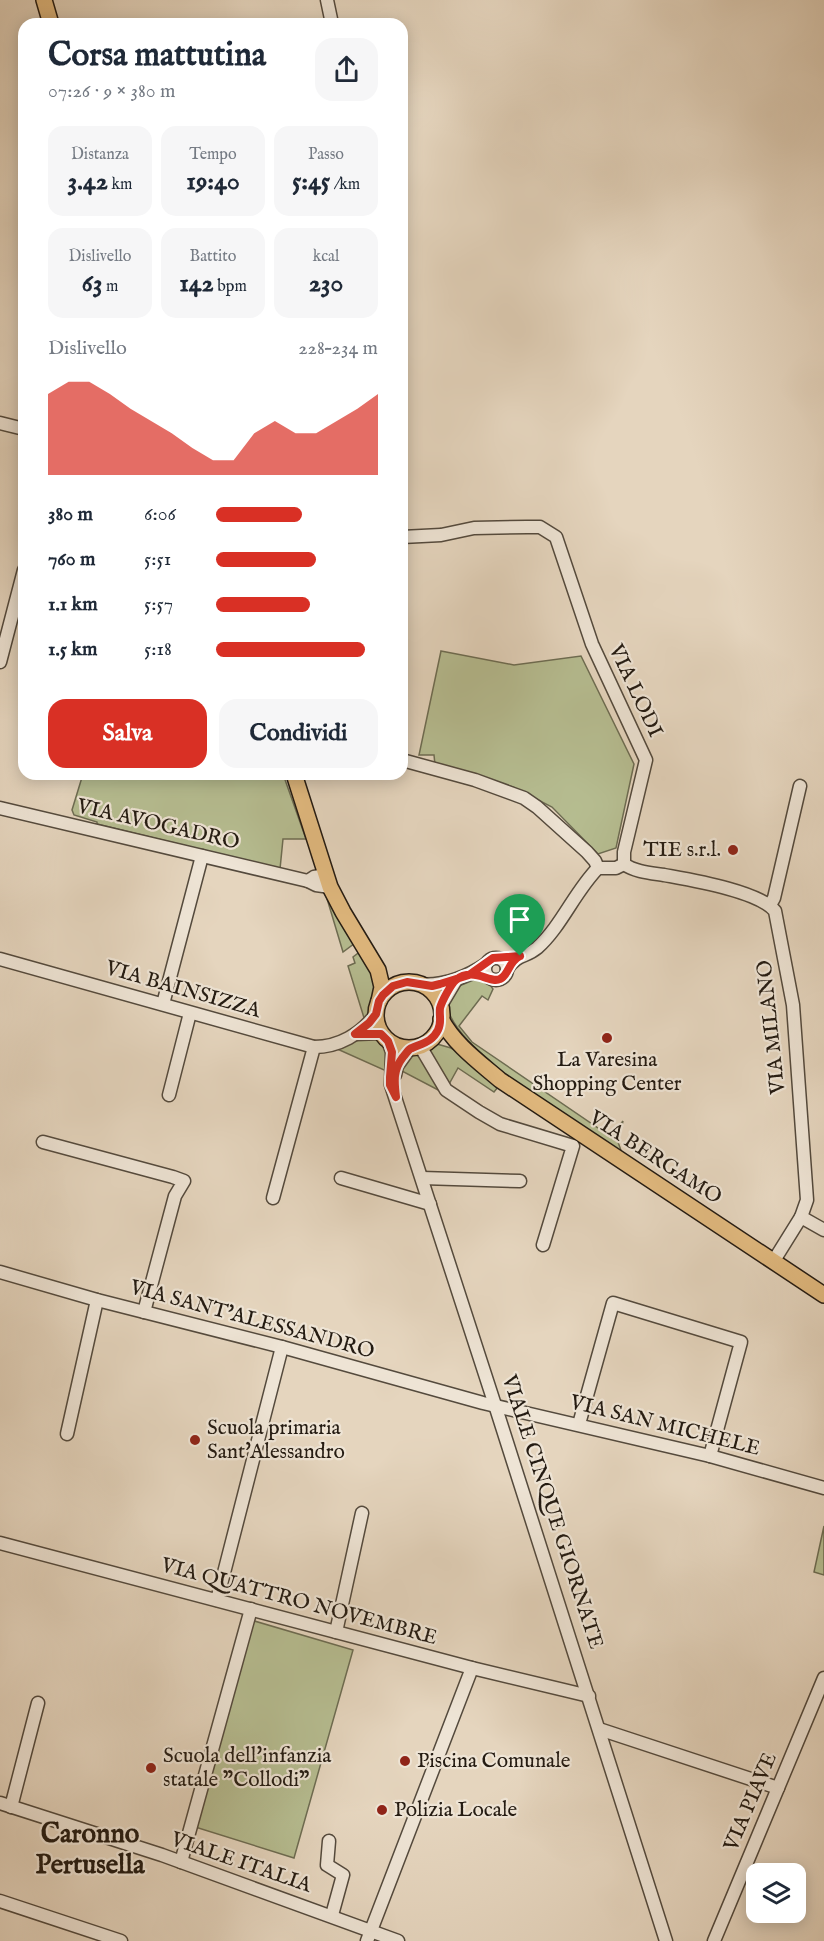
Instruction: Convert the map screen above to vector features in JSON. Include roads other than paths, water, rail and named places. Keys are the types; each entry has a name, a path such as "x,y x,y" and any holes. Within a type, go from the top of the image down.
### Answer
{"main road":[{"path":"44,0 49,18"},
{"path":"296,780 328,881 343,912 378,970 382,987 377,1007 385,1037 402,1048 419,1046 435,1035 441,1013 432,992 396,977 385,968 343,912"},
{"path":"377,1007 388,990 412,983"},
{"name":"VIA BERGAMO","path":"441,1013 445,1025 467,1051 517,1092 824,1295"},
{"name":"VIA BERGAMO","path":"419,1046 437,1040 447,1041 467,1051"}],"street":[{"path":"327,0 331,18"},
{"path":"0,423 18,428"},
{"name":"VIA LODI","path":"408,537 433,536 474,528 540,527 556,537 592,644 646,760 624,852 624,864"},
{"path":"0,662 4,635 18,590"},
{"path":"408,762 475,780 524,798 587,852 598,868"},
{"path":"469,975 483,975 500,980 513,959 537,948 565,913 588,878 598,868 616,868 624,864 635,870 712,885 759,898 770,905 774,898 800,786"},
{"name":"VIA AVOGADRO","path":"0,808 308,881 314,877 328,881"},
{"path":"163,1005 202,856"},
{"name":"VIA MILANO","path":"770,905 778,920 793,1005 807,1200 801,1217 773,1262"},
{"path":"412,983 432,986 456,980 469,975 491,961 520,956"},
{"name":"VIA BAINSIZZA","path":"0,959 314,1047"},
{"path":"491,961 503,961 507,969"},
{"path":"489,978 485,973 491,961"},
{"path":"441,1013 456,980"},
{"path":"273,1198 314,1047 330,1045 355,1034 377,1007"},
{"path":"169,1095 190,1013"},
{"path":"355,1034 385,1037"},
{"name":"VIALE CINQUE GIORNATE","path":"385,1037 392,1052 390,1085 396,1097 666,1941"},
{"path":"419,1046 446,1090 479,1112 500,1124 573,1146 543,1245"},
{"name":"VIALE CINQUE GIORNATE","path":"396,1097 394,1073 397,1066 419,1046"},
{"path":"43,1142 173,1177 184,1182 175,1196 144,1312"},
{"path":"341,1178 430,1204"},
{"path":"422,1178 520,1181"},
{"path":"801,1217 824,1230"},
{"name":"VIA SANT'ALESSANDRO","path":"0,1272 495,1405"},
{"path":"67,1434 98,1300"},
{"path":"579,1424 613,1304 741,1342 710,1456"},
{"path":"217,1600 282,1347"},
{"name":"VIA SAN MICHELE","path":"495,1405 710,1456 824,1488"},
{"path":"336,1632 362,1513"},
{"name":"VIA QUATTRO NOVEMBRE","path":"0,1543 472,1668 589,1696"},
{"path":"181,1862 251,1609"},
{"path":"369,1936 472,1668"},
{"name":"VIA PIAVE","path":"714,1941 824,1678"},
{"path":"5,1805 38,1703"},
{"path":"599,1729 778,1788"},
{"name":"VIALE ITALIA","path":"5,1805 181,1862 332,1915 369,1936 398,1941"},
{"path":"329,1841 327,1865 343,1875 332,1915"},
{"path":"0,1900 121,1941"}],"place":[{"name":"TIE s.r.l.","path":"733,850"},
{"name":"La Varesina Shopping Center","path":"607,1038"},
{"name":"Scuola primaria Sant'Alessandro","path":"195,1440"},
{"name":"Piscina Comunale","path":"405,1761"},
{"name":"Scuola dell'infanzia statale \"Collodi\"","path":"151,1768"},
{"name":"Polizia Locale","path":"382,1810"}],"district":[{"name":"Caronno Pertusella","path":"90,1850"}]}
